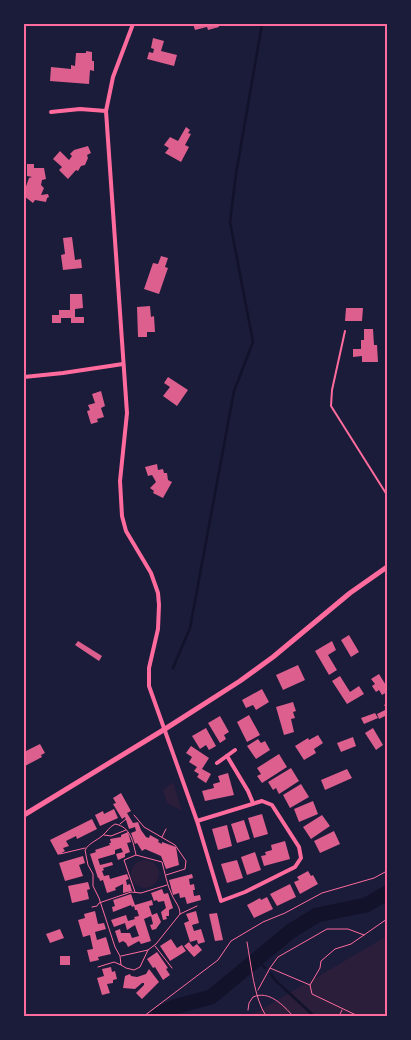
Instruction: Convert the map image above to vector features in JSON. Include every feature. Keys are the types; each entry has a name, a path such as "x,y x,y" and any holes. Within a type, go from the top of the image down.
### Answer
{"street":[{"path":"133,24 113,76 106,111 127,413 120,481 122,516 126,531 152,573 158,593 159,620 150,656 148,674 152,696 197,821 221,901 245,892 295,867 301,858 299,847 272,805 262,801 197,821"},
{"path":"51,112 80,109 106,111"},
{"path":"24,377 63,374 123,364"},
{"path":"24,815 165,729 250,674 350,593 387,567"},
{"path":"218,763 235,750"},
{"path":"226,756 248,791 252,803"}],"lane":[{"path":"345,331 332,390 331,406 387,495"}],"path":[{"path":"134,815 144,827 175,845 186,861 185,869 166,876"},
{"path":"120,825 126,819"},
{"path":"60,854 85,848 104,835 115,824 120,825 130,834 136,855"},
{"path":"162,838 166,829"},
{"path":"104,835 111,836 127,830"},
{"path":"85,848 88,866 93,874 93,886 114,947 120,956 121,965"},
{"path":"135,892 124,860 136,855 162,862 172,896 180,909 180,914"},
{"path":"144,1016 218,960 231,941 263,922 322,894 374,878 387,871"},
{"path":"92,907 135,892 141,893 168,884"},
{"path":"120,956 148,950 155,945 180,914 197,906"},
{"path":"358,1016 312,994 310,985 320,968 321,961 335,949 351,944 365,936 387,919"},
{"path":"257,991 278,958 327,929 348,929 365,936"},
{"path":"246,942 262,1010 266,1016"},
{"path":"155,945 172,968"},
{"path":"98,966 114,962 134,970 140,967 148,950"},
{"path":"270,968 310,985"},
{"path":"248,1010 249,1003 253,997 265,994 273,998 293,1016"},
{"path":"338,1016 343,1009"}],"shaded area":[{"path":"173,782 182,811 167,803 163,790"},
{"path":"145,860 155,864 159,874 155,884 145,888 135,884 131,874 135,864"},
{"path":"387,936 387,1016 250,1016"}],"building":[{"path":"193,24 218,24 219,27 208,30 207,27 195,30"},
{"path":"153,38 164,41 161,51 177,55 174,66 147,59 149,52 153,53 154,49 151,48"},
{"path":"86,51 92,52 92,61 94,61 94,71 90,70 89,84 50,81 51,67 71,69 71,65 75,66 76,53 86,53"},
{"path":"186,127 190,130 188,133 191,134 185,145 189,147 181,162 165,153 169,148 164,145 170,137 178,141"},
{"path":"88,146 91,153 87,155 88,158 85,165 81,166 78,171 76,170 68,179 59,170 62,167 53,159 60,151 69,160 72,156 70,154 74,150"},
{"path":"27,164 34,164 34,168 44,168 46,179 42,180 41,185 44,188 41,195 48,194 49,197 46,202 35,200 33,203 24,196 29,178 32,177 27,176"},
{"path":"72,237 75,260 81,259 82,268 63,270 61,255 65,254 63,238"},
{"path":"161,256 168,258 165,267 168,268 159,294 144,289 153,263 158,264"},
{"path":"70,294 82,294 83,308 75,309 75,317 84,317 84,323 71,323 71,318 61,318 61,323 52,323 52,315 59,315 59,310 70,310"},
{"path":"150,306 151,317 154,316 155,332 147,332 147,337 138,337 137,307"},
{"path":"346,308 363,308 362,321 345,321"},
{"path":"364,329 373,329 374,345 377,345 378,362 362,362 362,356 353,357 353,349 361,349 361,340 364,340"},
{"path":"168,377 188,390 177,406 163,396 170,387 164,383"},
{"path":"101,391 105,406 101,408 104,417 97,419 98,422 91,424 87,411 90,410 88,405 95,403 92,394"},
{"path":"157,464 158,470 163,469 164,473 167,473 168,480 172,482 163,498 153,493 154,491 150,488 156,482 152,475 148,476 145,467"},
{"path":"349,635 359,652 351,657 341,640"},
{"path":"78,641 102,656 99,661 75,645"},
{"path":"332,641 336,650 328,655 337,670 329,675 315,651"},
{"path":"298,665 305,680 283,690 276,675"},
{"path":"379,674 387,687 387,692 382,695 379,690 376,692 372,686 375,684 371,679"},
{"path":"340,676 350,692 359,686 364,694 347,704 332,681"},
{"path":"262,689 269,702 256,710 253,705 246,708 242,700"},
{"path":"293,702 296,711 293,712 295,718 291,719 294,732 284,735 276,707"},
{"path":"387,709 387,715 379,719 377,714"},
{"path":"375,713 378,718 364,724 361,718"},
{"path":"249,715 260,735 247,742 237,722"},
{"path":"220,716 229,732 224,735 226,739 220,743 208,723"},
{"path":"206,728 216,746 209,750 206,745 200,749 192,736"},
{"path":"373,728 383,745 376,750 365,733"},
{"path":"318,735 323,743 314,749 316,753 304,760 295,746 308,738 309,740"},
{"path":"353,737 356,746 341,752 337,743"},
{"path":"258,739 261,743 265,741 270,750 256,759 247,746"},
{"path":"40,744 45,753 41,755 42,757 25,766 24,752"},
{"path":"191,746 209,758 202,769 211,774 206,783 197,777 199,774 194,771 197,767 189,762 192,757 186,753"},
{"path":"279,754 287,767 262,783 257,776 261,774 257,768"},
{"path":"291,768 299,781 279,794 276,788 273,790 268,782"},
{"path":"347,769 352,778 325,790 321,780"},
{"path":"228,773 234,795 205,801 202,791 214,788 213,784 220,782 218,776"},
{"path":"301,784 309,797 290,808 283,795"},
{"path":"121,793 131,811 127,813 133,823 138,822 146,837 149,838 150,835 162,844 162,842 176,847 179,865 166,869 161,856 145,849 142,851 137,843 135,844 131,833 136,831 135,827 129,829 125,817 122,819 113,804 116,803 113,798"},
{"path":"313,801 318,814 299,822 294,809"},
{"path":"114,809 118,818 100,826 95,815 103,811 104,814"},
{"path":"262,814 268,834 254,838 248,818"},
{"path":"322,815 330,826 311,839 303,827"},
{"path":"92,819 97,829 77,839 76,836 66,841 69,846 63,848 65,851 58,855 50,840"},
{"path":"244,820 250,839 237,843 231,824"},
{"path":"227,825 232,846 218,850 212,829"},
{"path":"334,831 340,844 320,853 314,841"},
{"path":"128,832 131,842 127,843 130,852 125,854 125,857 118,860 116,854 123,852 121,848 115,850 115,854 98,859 100,865 112,862 113,865 103,868 104,876 109,875 110,879 127,874 129,879 126,880 127,885 130,884 132,891 123,893 123,884 115,888 116,890 107,893 103,880 100,881 98,878 90,854 96,852 95,850 110,845 110,839 121,837 121,835"},
{"path":"285,841 290,859 264,866 261,856 266,855 265,852 272,850 271,845"},
{"path":"255,852 261,870 247,875 241,857"},
{"path":"83,856 85,863 79,865 83,876 65,881 59,863"},
{"path":"237,860 243,878 227,883 221,864"},
{"path":"308,871 311,876 313,875 318,884 300,894 294,882 299,880 297,877"},
{"path":"192,874 193,878 189,879 190,885 194,884 194,896 200,895 201,900 187,904 185,897 180,898 179,893 173,895 169,880"},
{"path":"88,882 90,889 87,890 89,899 72,903 68,886"},
{"path":"290,884 296,897 277,906 270,894"},
{"path":"162,889 164,894 168,893 173,908 169,910 169,916 166,916 167,919 163,920 161,912 166,908 164,901 154,901 151,893"},
{"path":"131,894 135,905 152,900 153,905 149,906 152,915 157,913 161,922 156,929 152,930 150,925 153,924 151,916 144,919 151,941 141,944 139,941 128,947 123,941 119,943 115,931 120,929 121,933 130,933 132,938 139,936 135,925 127,930 125,923 114,927 111,920 126,915 128,921 139,916 137,910 131,905 113,912 112,907 115,906 113,900"},
{"path":"267,897 273,909 254,918 247,905 260,898 261,900"},
{"path":"95,911 98,924 104,923 106,929 95,932 97,940 106,937 111,954 98,957 99,960 90,962 87,950 93,949 90,935 83,937 78,920 85,918 84,914"},
{"path":"196,911 199,923 192,925 194,931 201,929 205,942 198,944 197,940 190,942 184,923 189,921 186,914"},
{"path":"217,913 223,940 215,941 209,914"},
{"path":"60,929 64,938 50,943 46,934"},
{"path":"171,939 177,948 182,945 186,951 170,961 160,946"},
{"path":"189,942 193,947 197,944 202,950 194,957 184,946"},
{"path":"157,952 168,968 166,969 170,975 163,980 155,967 153,968 147,959"},
{"path":"60,956 70,956 70,965 60,965"},
{"path":"111,967 112,972 115,971 117,979 113,980 113,983 107,984 110,993 102,995 97,978 104,976 102,969"},
{"path":"149,969 159,982 142,999 136,993 144,983 135,989 123,988 125,976 130,974 137,977 146,974"}],"waterway":[{"path":"173,668 190,628 234,391 253,342 230,222 236,174 262,24"},
{"path":"157,1016 174,1007 211,997 291,931 317,915 366,905 387,893"},
{"path":"257,959 265,968"},
{"path":"271,974 314,1016"}]}
